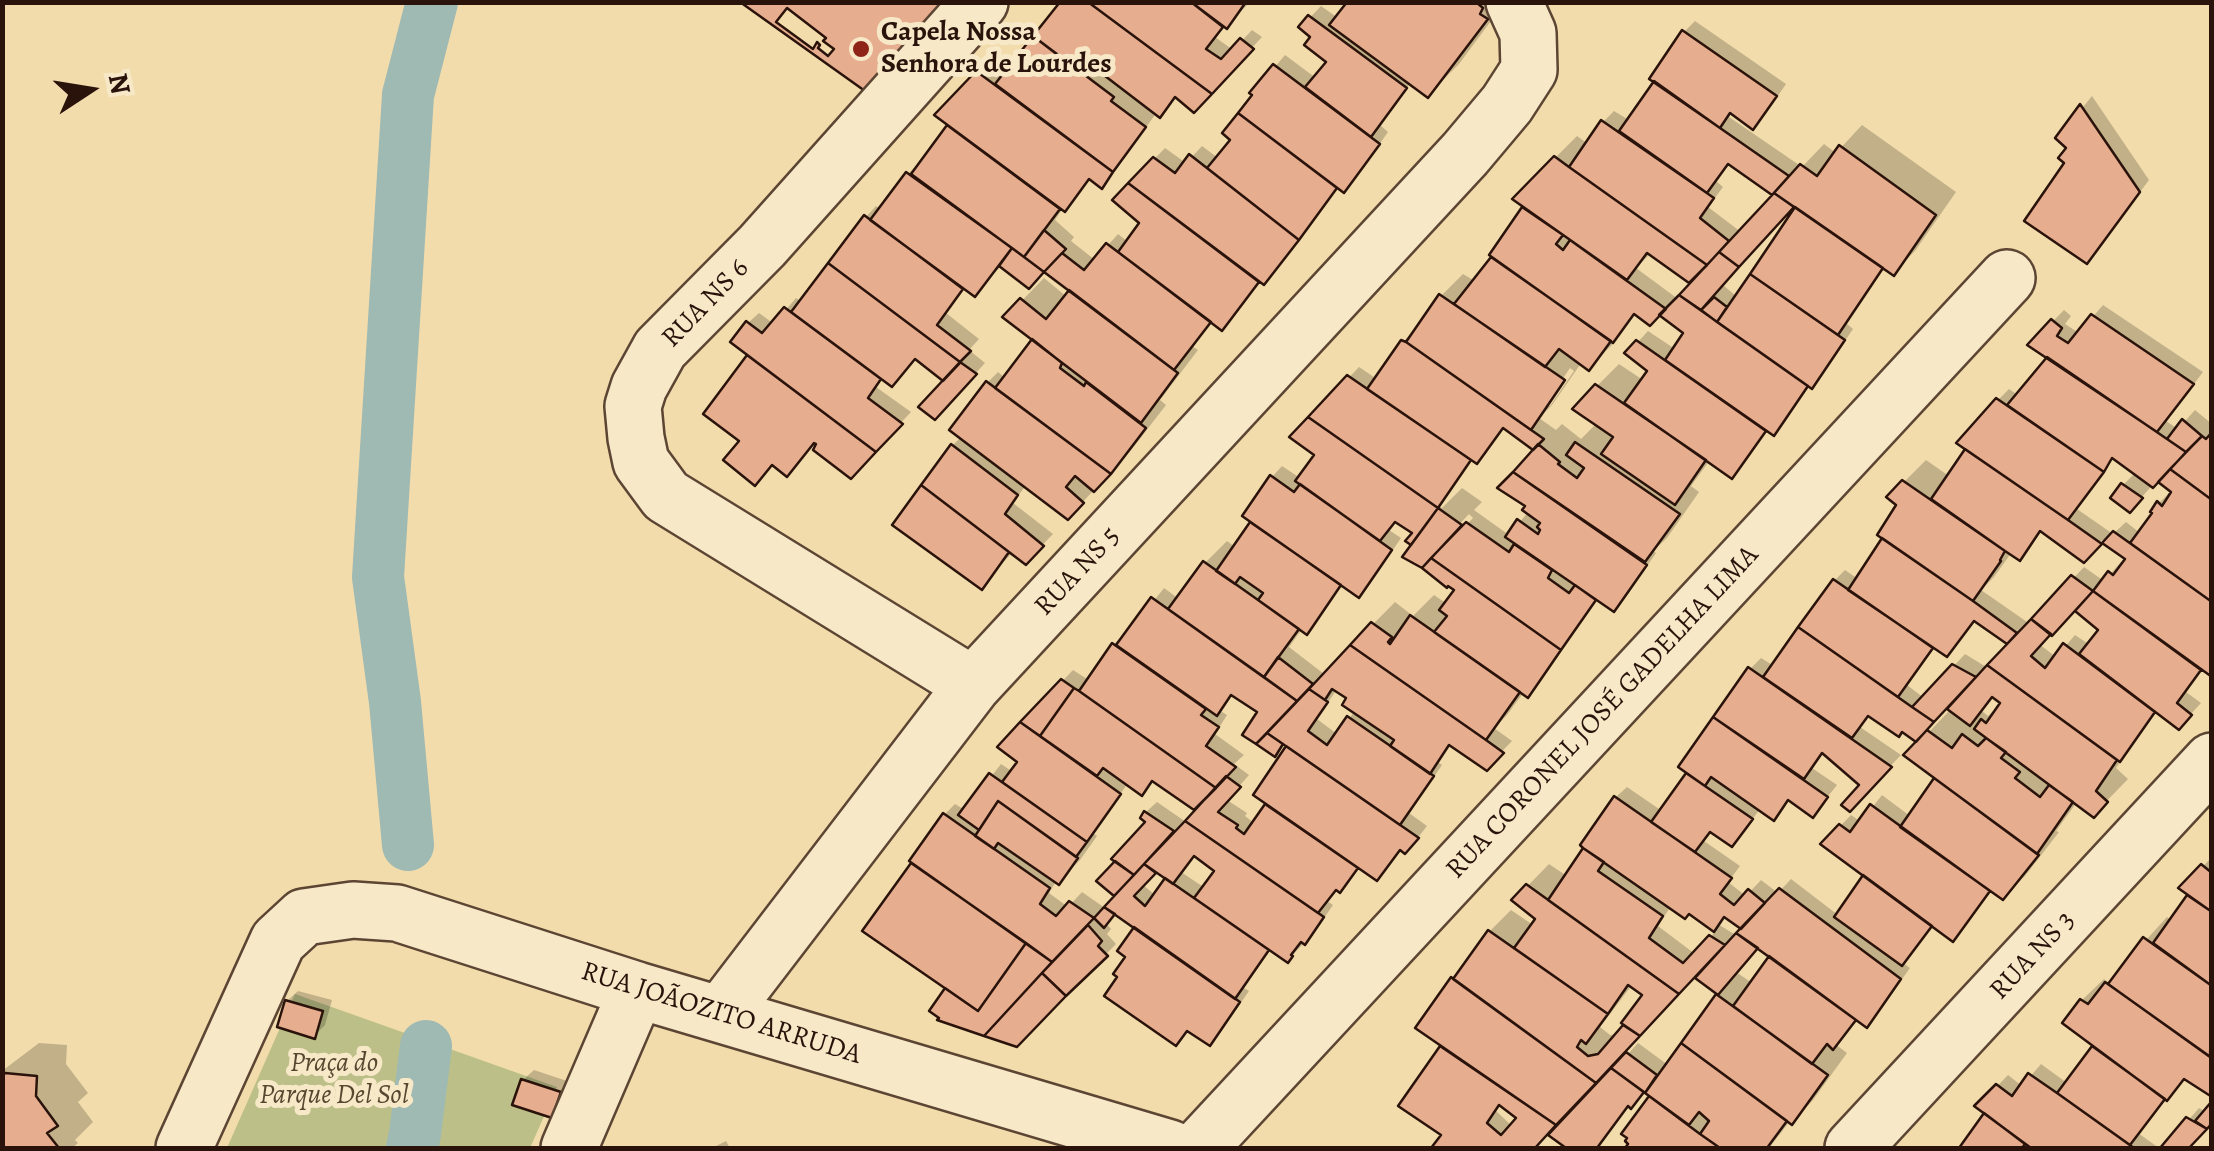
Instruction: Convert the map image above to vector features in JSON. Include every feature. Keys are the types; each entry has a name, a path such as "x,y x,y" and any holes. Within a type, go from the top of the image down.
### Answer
{"street":[{"name":"RUA NS 6","path":"973,685 666,496 641,462 634,406 639,387 660,349 762,246 980,2"},
{"name":"RUA NS 5","path":"721,1014 973,685 1466,154 1507,104 1529,70 1528,33 1514,2"},
{"name":"RUA CORONEL JOSÉ GADELHA LIMA","path":"1198,1148 2007,278"},
{"name":"RUA NS 3","path":"1853,1148 2212,761"},
{"name":"RUA JOÃOZITO ARRUDA","path":"184,1148 278,941 304,917 353,910 398,914 637,990 1170,1148"},
{"path":"568,1148 637,990"}],"green space":[{"name":"Praça do Parque Del Sol","path":"295,994 557,1087 530,1148 227,1148"}],"building":[{"name":"Capela Nossa Senhora de Lourdes","path":"740,2 962,2 872,96"},
{"path":"1060,2 1088,2 1212,94 1194,113 1175,97 1160,118 1092,66 1084,75 1033,36"},
{"path":"1088,2 1191,2 1223,27 1206,49 1221,59 1240,38 1254,49 1212,94"},
{"path":"1191,2 1246,2 1227,29"},
{"path":"1347,2 1476,2 1483,8 1480,14 1488,19 1428,98 1329,25"},
{"path":"787,8 826,38 823,41 834,49 828,56 817,42 813,49 776,22"},
{"path":"1308,15 1407,88 1371,137 1305,87 1326,62 1304,45 1310,37 1298,27"},
{"path":"1682,30 1777,96 1753,130 1730,113 1720,128 1649,79"},
{"path":"1033,36 1114,97 1111,101 1146,127 1113,172 995,84"},
{"path":"1273,64 1380,144 1344,193 1238,113"},
{"path":"976,71 1113,172 1102,189 1089,179 1065,212 934,115"},
{"path":"1654,81 1789,176 1772,195 1728,164 1707,193 1619,131"},
{"path":"2080,104 2140,192 2087,264 2024,221 2064,163 2058,158 2066,148 2055,138"},
{"path":"1238,113 1337,188 1299,240 1207,168 1230,140 1222,133"},
{"path":"1601,120 1714,198 1700,218 1729,241 1707,265 1569,167"},
{"path":"947,125 1060,209 1024,257 911,174"},
{"path":"1839,145 1936,215 1894,276 1774,193 1800,164 1817,176"},
{"path":"1189,154 1299,240 1264,285 1128,183 1153,157 1175,173"},
{"path":"1554,156 1707,265 1689,283 1647,253 1627,280 1512,199"},
{"path":"906,172 1012,248 975,297 870,220"},
{"path":"1128,183 1259,282 1222,331 1118,252 1139,223 1112,200"},
{"path":"1774,193 1794,207 1739,267 1719,252"},
{"path":"1522,207 1563,235 1556,244 1563,250 1570,240 1666,309 1650,326 1634,314 1613,343 1489,255"},
{"path":"1795,207 1883,268 1838,335 1750,274"},
{"path":"864,215 963,289 937,325 971,351 960,362 828,263"},
{"path":"1044,230 1066,249 1044,272 1024,257"},
{"path":"1106,243 1211,322 1174,370 1044,272 1062,253 1084,270"},
{"path":"1012,248 1044,272 1029,289 999,266"},
{"path":"1719,252 1739,267 1701,310 1679,295"},
{"path":"1491,257 1611,341 1589,371 1559,349 1545,367 1454,304"},
{"path":"828,263 960,363 943,381 915,359 892,387 791,312"},
{"path":"1750,274 1845,340 1812,389 1717,322"},
{"path":"1069,290 1178,373 1141,423 1002,317 1020,298 1046,319"},
{"path":"1439,294 1565,380 1531,430 1406,342"},
{"path":"1679,295 1808,386 1774,436 1665,360 1683,333 1659,315"},
{"path":"1714,297 1727,307 1717,322 1701,310"},
{"path":"784,307 881,379 868,398 903,424 876,452 730,342 746,321 762,333"},
{"path":"2091,314 2194,384 2157,432 2027,345 2051,319 2062,328 2057,336 2068,343"},
{"path":"1032,339 1062,363 1060,368 1084,386 1086,382 1146,428 1111,474 995,388"},
{"path":"1401,340 1544,439 1533,450 1503,428 1477,464 1367,389"},
{"path":"1636,340 1766,431 1732,479 1624,403 1647,371 1624,353"},
{"path":"747,355 876,452 851,479 813,450 814,443 787,477 772,465 755,486 723,460 739,441 703,414"},
{"path":"2047,357 2186,452 2153,488 2112,458 2104,472 2007,405"},
{"path":"960,362 977,374 935,420 918,407"},
{"path":"1347,375 1471,460 1438,508 1308,417"},
{"path":"986,381 1111,474 1094,492 1075,476 1066,487 1084,503 1068,520 949,430"},
{"path":"1595,384 1706,460 1675,505 1601,454 1613,437 1572,409"},
{"path":"1996,398 2104,472 2068,520 1956,443"},
{"path":"1308,417 1438,508 1411,545 1405,541 1412,533 1395,522 1380,541 1295,481 1314,455 1289,437"},
{"path":"2182,419 2202,436 2186,452 2167,439"},
{"path":"2212,432 2212,500 2170,469 2202,436 2206,439"},
{"path":"1575,442 1680,514 1645,562 1513,472 1538,444 1577,478 1584,468 1566,455"},
{"path":"951,444 1018,495 1005,514 1044,546 1026,565 921,485"},
{"path":"1965,449 2102,544 2084,563 2040,531 2020,561 2005,551 1931,499"},
{"path":"2170,469 2212,500 2212,602 2130,543 2157,501 2162,506 2171,492 2158,482"},
{"path":"1513,472 1647,565 1614,612 1505,537 1517,519 1538,534 1540,530 1540,523 1522,510 1525,506 1497,488"},
{"path":"1270,475 1294,492 1300,484 1392,550 1359,598 1242,516"},
{"path":"1902,480 2005,551 1973,601 1877,535 1896,505 1886,497"},
{"path":"2121,483 2143,498 2130,513 2110,498"},
{"path":"921,485 1009,552 982,590 892,525"},
{"path":"1438,508 1462,525 1422,568 1402,557"},
{"path":"1250,522 1341,585 1307,635 1258,600 1263,593 1240,577 1235,584 1216,571"},
{"path":"1466,522 1509,552 1514,544 1552,570 1548,578 1569,593 1575,585 1596,600 1561,650 1431,558"},
{"path":"2113,531 2212,602 2212,677 2093,591 2108,571 2113,575 2125,559 2102,543"},
{"path":"1882,538 2017,633 2007,644 1974,621 1947,657 1848,590"},
{"path":"1431,558 1561,650 1528,698 1434,632 1447,616 1439,610 1454,590 1422,568"},
{"path":"1203,561 1299,629 1264,677 1168,609"},
{"path":"2071,575 2093,591 2052,636 2031,619"},
{"path":"1833,579 1933,648 1898,697 1798,627"},
{"path":"2093,591 2201,670 2177,703 2192,715 2179,730 2079,654 2098,630 2075,611"},
{"path":"1151,597 1297,701 1256,744 1242,735 1257,712 1231,695 1217,716 1116,645"},
{"path":"1410,615 1520,692 1486,740 1350,645 1371,622 1392,637 1390,644"},
{"path":"2031,619 2051,634 2031,656 2045,668 2063,643 2155,712 2120,762 1987,665"},
{"path":"1798,627 1934,722 1916,742 1902,732 1899,737 1868,716 1852,738 1763,677"},
{"path":"1112,643 1206,709 1201,715 1219,727 1206,746 1236,767 1216,788 1079,691"},
{"path":"1350,645 1504,753 1487,771 1449,745 1430,774 1390,746 1394,740 1342,705 1346,698 1332,689 1325,700 1309,689"},
{"path":"1278,657 1313,684 1297,701 1264,677"},
{"path":"1952,664 1976,677 1934,722 1912,707"},
{"path":"1987,665 2117,760 2096,791 2108,802 2094,818 1974,729 1981,719 1986,723 2000,703 1992,697 1970,726 1947,709"},
{"path":"1748,667 1892,767 1850,812 1841,805 1859,785 1822,753 1804,779 1713,717"},
{"path":"1061,679 1074,688 1040,736 1020,722"},
{"path":"1074,688 1216,788 1194,810 1152,781 1142,796 1103,768 1097,776 1040,736"},
{"path":"1309,689 1328,702 1308,731 1327,745 1347,716 1434,776 1400,825 1267,733"},
{"path":"1713,717 1828,797 1813,818 1788,800 1774,821 1711,777 1705,786 1678,767"},
{"path":"1020,722 1121,794 1087,842 1002,782 1017,762 997,747"},
{"path":"1927,730 1952,748 1962,734 1978,746 1986,738 2006,752 2001,758 2020,772 2015,778 2040,797 2049,785 2073,802 2037,854 1903,755"},
{"path":"1267,733 1283,744 1275,757 1256,744"},
{"path":"1286,746 1419,838 1405,854 1400,850 1377,881 1253,795"},
{"path":"989,773 1087,842 1076,857 998,801 979,830 958,815"},
{"path":"1686,773 1753,819 1732,847 1710,832 1695,852 1651,822"},
{"path":"1226,776 1241,787 1218,812 1244,834 1265,804 1358,868 1340,893 1336,890 1318,913 1185,821"},
{"path":"1934,778 2039,855 2003,900 1900,827"},
{"path":"1614,796 1732,878 1720,894 1734,905 1748,889 1765,903 1741,929 1724,917 1714,932 1689,914 1685,919 1583,848 1580,845"},
{"path":"998,801 1078,858 1059,885 998,843 994,849 975,836"},
{"path":"1870,804 1990,891 1953,942 1820,844 1839,824 1850,832"},
{"path":"1144,811 1174,831 1134,875 1111,859 1145,822 1140,818"},
{"path":"943,813 1050,888 1040,904 1056,916 1069,901 1094,918 1052,962 909,861"},
{"path":"1185,821 1324,917 1288,963 1194,898 1214,871 1194,856 1173,884 1144,864"},
{"path":"1583,848 1604,862 1598,871 1663,916 1649,938 1683,963 1709,935 1725,945 1679,994 1548,900"},
{"path":"1115,861 1134,875 1114,896 1096,881"},
{"path":"911,863 1026,943 978,1011 862,931"},
{"path":"1144,864 1156,873 1134,896 1145,906 1165,878 1269,950 1235,999 1104,907"},
{"path":"2201,864 2212,873 2212,912 2178,888"},
{"path":"1863,875 1932,926 1902,966 1834,917"},
{"path":"1526,884 1679,994 1640,1036 1621,1023 1642,995 1628,985 1608,1014 1514,948 1535,919 1511,900"},
{"path":"1779,888 1901,979 1867,1028 1736,933"},
{"path":"2187,895 2212,912 2212,986 2153,943"},
{"path":"1104,907 1115,914 1104,928 1094,918"},
{"path":"1088,925 1102,941 1098,946 1108,956 1066,996 1042,973"},
{"path":"1134,927 1240,1002 1210,1046 1187,1031 1176,1046 1104,996 1125,957 1117,951"},
{"path":"1488,930 1608,1014 1586,1044 1581,1040 1577,1047 1588,1056 1598,1054 1623,1025 1640,1036 1596,1083 1453,979"},
{"path":"1736,933 1758,948 1718,995 1695,978"},
{"path":"2143,937 2212,986 2210,1057 2108,984"},
{"path":"1026,943 1052,962 984,1036 937,1020 929,1011 945,988 978,1011"},
{"path":"1769,956 1856,1020 1833,1050 1827,1044 1812,1064 1733,1006"},
{"path":"1042,973 1066,996 1017,1047 984,1036"},
{"path":"1451,977 1596,1083 1556,1125 1415,1028"},
{"path":"2105,982 2212,1058 2212,1097 2184,1079 2167,1101 2062,1023 2080,999 2088,1004"},
{"path":"1716,994 1828,1075 1792,1125 1681,1043"},
{"path":"285,1000 323,1011 315,1039 277,1027"},
{"path":"1681,1043 1787,1121 1767,1148 1720,1148 1700,1134 1709,1121 1699,1112 1689,1125 1645,1093"},
{"path":"1440,1046 1556,1125 1535,1148 1431,1148 1441,1135 1398,1106","holes":["1499,1105 1516,1118 1501,1135 1487,1123"]},
{"path":"2092,1046 2165,1099 2130,1145 2057,1093"},
{"path":"1626,1052 1657,1075 1645,1093 1611,1068"},
{"path":"1611,1068 1644,1092 1631,1109 1628,1106 1597,1148 1566,1148 1548,1135"},
{"path":"5,1073 37,1076 36,1096 58,1126 47,1133 59,1148 2,1148"},
{"path":"2028,1073 2134,1148 2031,1148 1974,1106 1996,1084 2012,1096"},
{"path":"521,1079 561,1092 552,1118 512,1105"},
{"path":"1649,1096 1720,1148 1625,1148 1627,1138 1621,1134"},
{"path":"2212,1101 2212,1123 2207,1129 2195,1121"},
{"path":"1984,1113 2025,1144 2022,1148 1959,1148"},
{"path":"2186,1117 2207,1129 2189,1148 2160,1148"}],"waterway":[{"path":"408,845 378,577 408,95 432,2"},
{"path":"412,1148 426,1046"}],"place":[{"name":"Capela Nossa Senhora de Lourdes","path":"861,49"}]}
